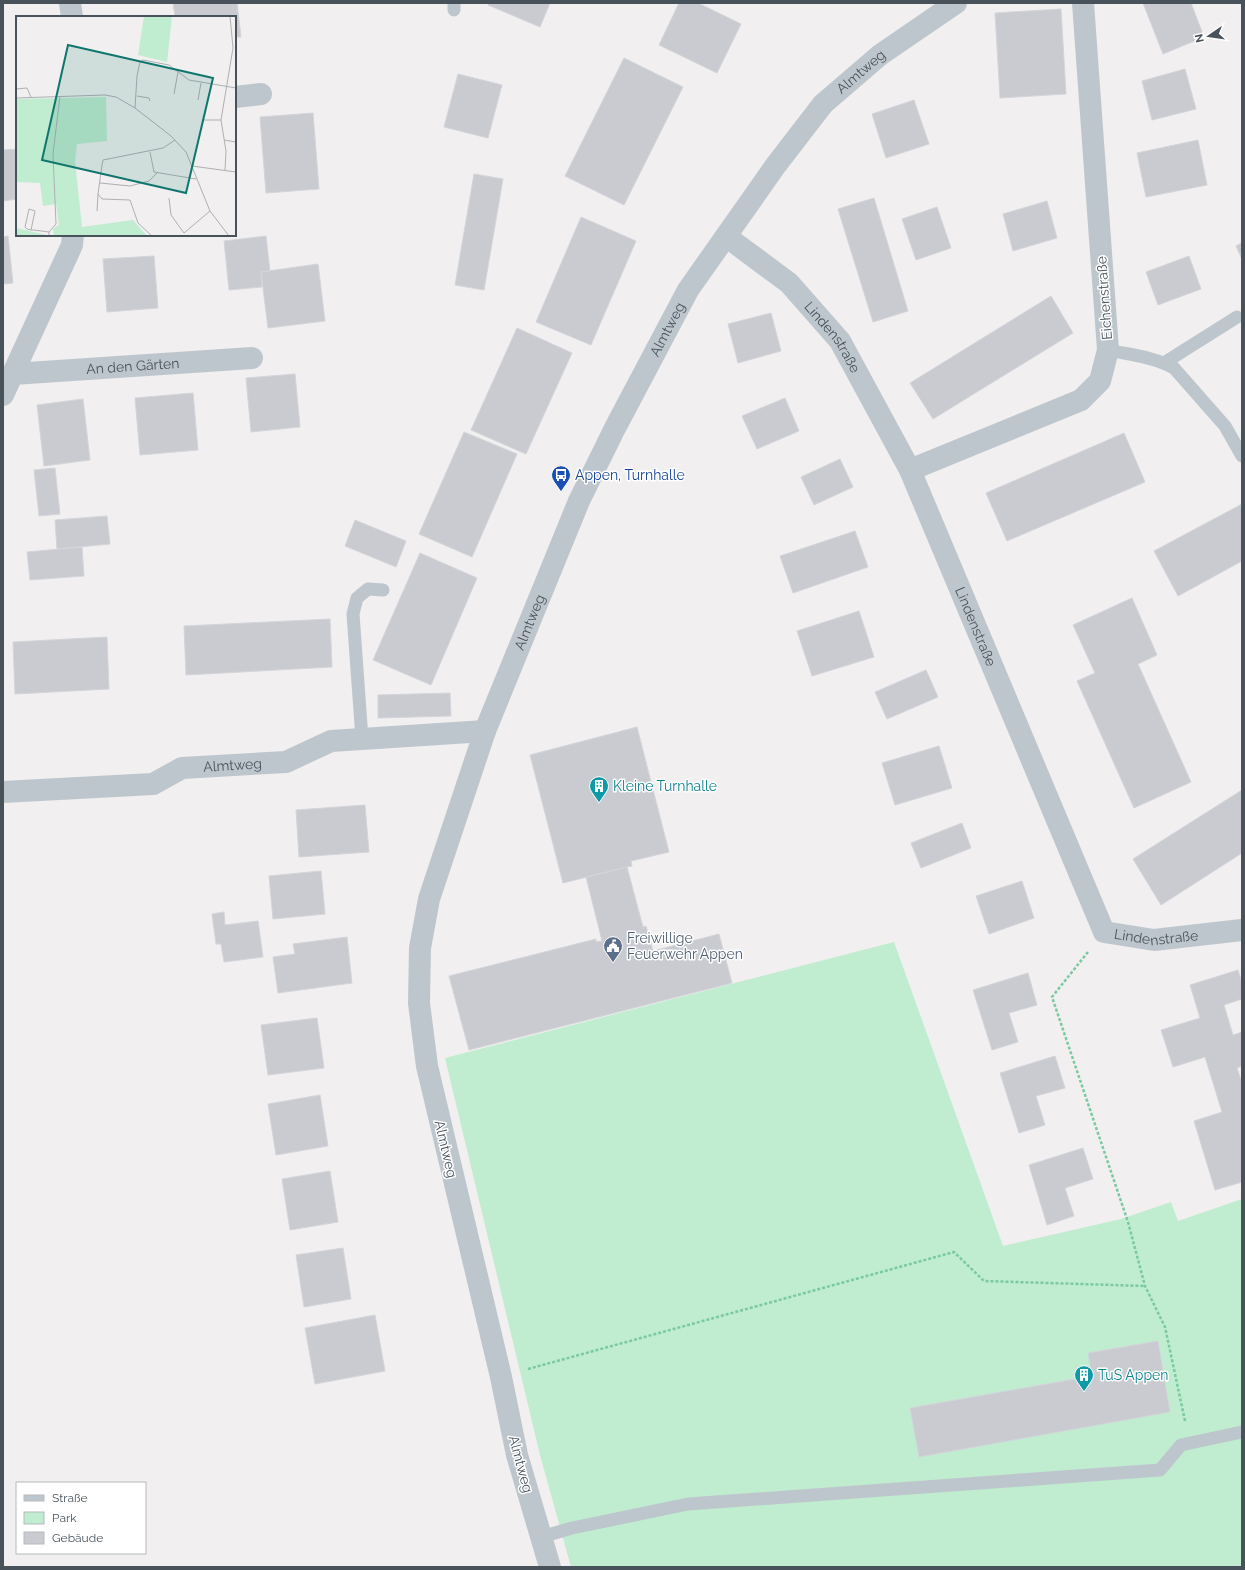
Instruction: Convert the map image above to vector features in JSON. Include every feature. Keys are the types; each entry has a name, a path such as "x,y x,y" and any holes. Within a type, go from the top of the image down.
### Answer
{"street":[{"path":"70,3 72,16"},
{"name":"Almtweg","path":"550,1567 517,1454 501,1377 426,1066 419,1003 420,948 429,900 485,731 586,488 615,428 688,290 727,237 776,165 823,104 880,54 955,3"},
{"name":"Eichenstraße","path":"910,470 1081,400 1100,382 1108,350 1083,3"},
{"path":"236,97 261,94"},
{"path":"3,395 14,374 72,244 73,236"},
{"name":"Lindenstraße","path":"727,237 789,283 840,341 910,470 1104,932 1154,940 1242,930"},
{"name":"An den Gärten","path":"14,374 252,358"},
{"name":"Almtweg","path":"3,792 153,784 182,768 286,762 331,741 485,731"}],"lane":[{"path":"1164,363 1237,317"},
{"path":"1108,350 1164,363 1174,368 1225,426 1242,456"},
{"path":"362,739 354,614 357,598 368,589 383,590"},
{"path":"541,1537 572,1528 688,1504 1160,1470 1181,1445 1242,1432"}],"path":[{"path":"1104,932 1052,997 1128,1222 1145,1286 1165,1327 1189,1443"},
{"path":"501,1377 954,1252 984,1281 1145,1286"}],"green space":[{"path":"894,942 1003,1246 1121,1219 1171,1202 1178,1221 1242,1199 1242,1567 571,1567 540,1455 445,1058"}],"building":[{"path":"173,3 237,3 241,37 236,37 236,16 175,16"},
{"path":"489,3 550,3 540,27 488,5"},
{"path":"679,3 698,3 741,24 717,73 659,45"},
{"path":"1143,3 1191,3 1204,37 1163,54"},
{"path":"1061,9 1066,94 1000,98 995,13"},
{"path":"624,58 683,87 624,205 565,176"},
{"path":"1185,69 1196,109 1152,120 1142,81"},
{"path":"458,74 502,85 488,138 444,127"},
{"path":"914,100 929,144 886,158 872,114"},
{"path":"313,113 319,189 266,193 260,117"},
{"path":"1198,140 1207,185 1146,197 1137,153"},
{"path":"16,149 16,199 3,201 3,150"},
{"path":"474,174 503,179 484,290 455,285"},
{"path":"874,198 908,311 873,322 838,209"},
{"path":"1047,201 1057,238 1013,251 1003,214"},
{"path":"937,207 951,248 916,260 902,219"},
{"path":"581,217 636,241 591,345 536,322"},
{"path":"8,236 13,283 3,284 3,237"},
{"path":"266,236 270,271 261,272 262,287 229,290 224,241"},
{"path":"1242,243 1242,259 1236,246"},
{"path":"154,256 158,308 107,312 103,259"},
{"path":"1189,256 1201,289 1158,305 1146,272"},
{"path":"318,264 325,321 268,328 261,272"},
{"path":"1051,296 1073,333 933,419 910,383"},
{"path":"771,313 781,351 738,363 728,324"},
{"path":"517,328 572,353 526,454 471,430"},
{"path":"295,374 300,427 251,432 246,378"},
{"path":"193,393 198,450 140,455 135,398"},
{"path":"785,398 799,431 757,449 742,416"},
{"path":"83,399 90,460 44,466 37,405"},
{"path":"464,432 517,454 472,557 419,534"},
{"path":"1124,433 1145,482 1007,541 986,493"},
{"path":"840,459 853,487 814,505 801,477"},
{"path":"55,468 60,514 39,516 34,470"},
{"path":"1242,504 1242,561 1178,596 1154,551"},
{"path":"107,516 110,544 57,549 55,520"},
{"path":"355,520 406,541 396,567 345,546"},
{"path":"855,531 868,567 793,593 780,556"},
{"path":"82,547 84,576 30,580 27,552"},
{"path":"420,553 477,578 431,685 373,660"},
{"path":"1132,598 1157,655 1138,664 1191,782 1134,808 1077,681 1095,673 1073,625"},
{"path":"859,611 874,657 812,676 797,631"},
{"path":"330,619 332,667 186,675 184,626"},
{"path":"107,637 109,689 15,694 13,642"},
{"path":"926,670 938,697 887,719 875,692"},
{"path":"450,693 451,716 378,718 378,695"},
{"name":"Kleine Turnhalle","path":"637,727 669,852 631,861 632,866 563,883 530,755"},
{"path":"939,746 952,788 895,805 882,763"},
{"path":"1242,790 1242,853 1161,905 1133,859"},
{"path":"365,805 369,852 299,857 296,810"},
{"path":"962,823 971,848 921,868 911,843"},
{"name":"Freiwillige Feuerwehr Appen","path":"627,867 643,927 646,926 653,951 719,934 732,983 469,1050 449,976 596,939 596,942 602,941 586,877"},
{"path":"321,871 325,914 273,919 269,876"},
{"path":"1022,881 1034,918 989,934 976,896"},
{"path":"224,912 225,925 258,921 263,957 224,962 221,944 216,944 212,914"},
{"path":"347,937 352,983 278,993 273,957 295,954 293,944"},
{"path":"1238,970 1242,983 1242,999 1224,1005 1233,1035 1242,1032 1242,1066 1237,1068 1242,1083 1242,1182 1215,1190 1194,1121 1222,1112 1205,1057 1173,1067 1161,1030 1200,1018 1190,985"},
{"path":"1028,973 1037,1005 1009,1013 1018,1042 992,1050 973,990"},
{"path":"317,1018 324,1068 268,1075 261,1025"},
{"path":"1055,1056 1065,1088 1036,1096 1045,1125 1019,1133 1000,1073"},
{"path":"320,1095 328,1146 276,1155 268,1104"},
{"path":"1083,1148 1093,1179 1065,1188 1074,1216 1047,1225 1029,1165"},
{"path":"330,1171 338,1222 290,1230 282,1179"},
{"path":"343,1248 351,1299 304,1307 296,1255"},
{"path":"375,1315 385,1371 315,1384 305,1328"},
{"name":"TuS Appen","path":"1158,1341 1170,1412 919,1457 910,1408 1092,1376 1088,1353"}],"place":[{"name":"Appen, Turnhalle","path":"561,492"},
{"name":"Kleine Turnhalle","path":"599,803"},
{"name":"Freiwillige Feuerwehr Appen","path":"613,963"},
{"name":"TuS Appen","path":"1084,1392"}]}
